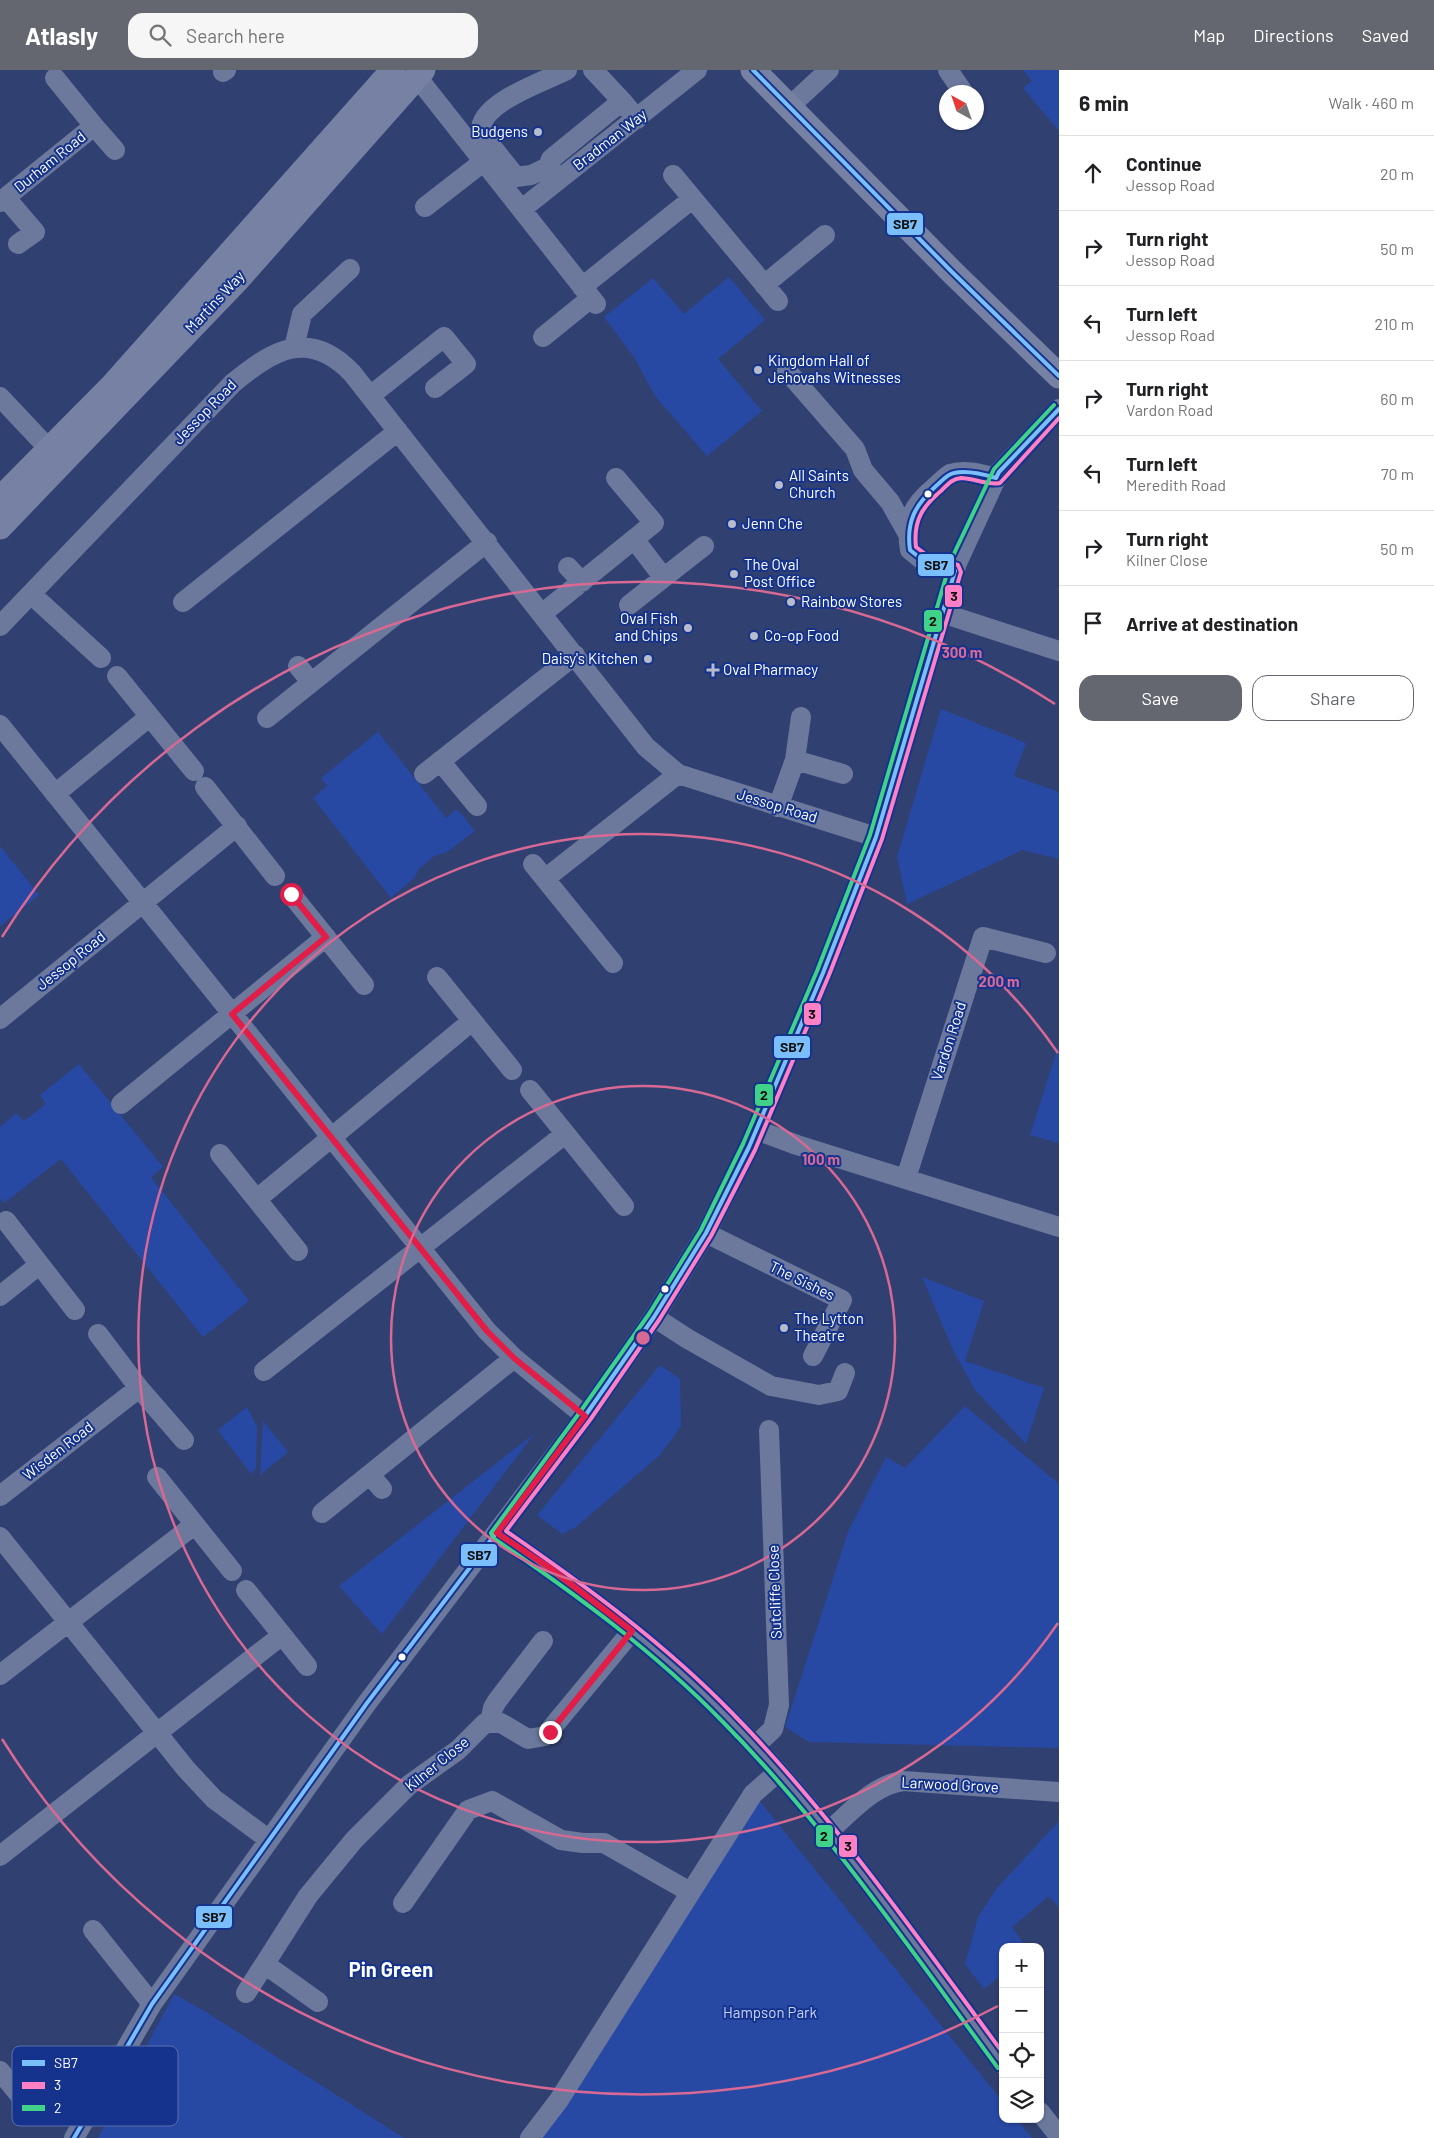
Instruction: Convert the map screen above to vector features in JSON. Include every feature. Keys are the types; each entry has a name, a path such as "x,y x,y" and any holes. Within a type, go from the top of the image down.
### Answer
{"main road":[{"name":"Martins Way","path":"0,499 112,386 393,70"},
{"path":"753,70 904,224 1059,376"},
{"name":"Martins Way","path":"0,527 238,279 420,74"}],"street":[{"path":"567,70 542,83 528,86 485,115 480,125 481,132 516,177 554,173 551,159 622,101"},
{"path":"593,70 637,119"},
{"name":"Bradman Way","path":"522,209 554,173 637,119 697,70"},
{"path":"789,107 828,70"},
{"path":"948,70 958,85"},
{"path":"420,74 482,162 522,209 590,296"},
{"name":"Durham Road","path":"55,78 115,150"},
{"name":"Durham Road","path":"18,244 40,238 3,200 94,126"},
{"path":"424,207 482,162"},
{"path":"674,175 778,301"},
{"path":"543,337 590,296 692,199"},
{"path":"764,285 825,235"},
{"path":"294,348 302,314 350,269"},
{"path":"370,396 444,337 466,364 435,388"},
{"name":"Jessop Road","path":"0,626 233,383 266,357 294,348 313,349 335,357 352,373 646,746 678,774 876,837"},
{"path":"787,370 855,450 863,470 890,502 907,532 910,550 925,562 955,571"},
{"path":"0,397 50,450"},
{"path":"128,2046 152,2004 268,1839 367,1703 585,1416 654,1317 706,1233 756,1130 823,973 876,837 955,571 996,478 1005,465 1059,409"},
{"path":"183,602 217,564 398,431"},
{"path":"907,532 911,514 946,467 996,478"},
{"path":"543,614 654,523 616,478"},
{"path":"634,539 663,577"},
{"path":"267,718 487,542"},
{"path":"629,605 704,546"},
{"path":"568,566 582,582"},
{"path":"31,594 101,658"},
{"path":"942,613 1059,651"},
{"path":"424,774 576,655"},
{"path":"298,666 311,682"},
{"path":"117,676 275,876"},
{"path":"55,794 149,717"},
{"path":"778,807 795,760 801,717"},
{"path":"0,725 487,1331 514,1358 585,1416"},
{"path":"795,760 843,774"},
{"path":"440,761 477,806"},
{"path":"613,963 539,871 678,774"},
{"name":"Jessop Road","path":"0,1020 237,826"},
{"path":"291,894 364,985"},
{"path":"121,1104 326,937"},
{"name":"Vardon Road","path":"906,1178 983,937 1046,953"},
{"path":"437,977 512,1070"},
{"path":"257,1199 472,1021"},
{"path":"530,1090 624,1206"},
{"path":"756,1130 796,1145 1059,1227"},
{"path":"264,1372 565,1134"},
{"path":"220,1154 298,1251"},
{"path":"6,1221 75,1310"},
{"name":"The Sishes","path":"706,1233 842,1300 813,1356"},
{"path":"0,1296 39,1265"},
{"path":"654,1317 688,1339 771,1386 819,1395 838,1391 845,1373"},
{"path":"98,1334 139,1388 184,1440"},
{"path":"322,1513 376,1482 514,1358"},
{"name":"Wisden Road","path":"0,1496 139,1388"},
{"name":"Sutcliffe Close","path":"755,1746 773,1729 779,1706 770,1430"},
{"path":"157,1478 232,1571"},
{"path":"0,1675 194,1525"},
{"path":"497,1533 550,1568 632,1631 708,1698 755,1746 828,1832 999,2059"},
{"path":"0,1537 156,1734 214,1799 268,1839"},
{"path":"246,1590 307,1666"},
{"path":"543,1641 497,1701 493,1708 490,1722 507,1725 528,1739 545,1736 632,1631"},
{"path":"0,1856 281,1636"},
{"name":"Kilner Close","path":"246,1993 266,1965 308,1896 354,1840 409,1785 458,1750 480,1727 490,1722"},
{"path":"530,2138 558,2100 753,1794 778,1772"},
{"name":"Larwood Grove","path":"828,1832 876,1791 891,1783 903,1781 1059,1792"},
{"path":"403,1903 468,1810 492,1801 561,1840 583,1844 604,1844 690,1892"},
{"path":"93,1930 152,2004"},
{"path":"266,1965 318,2002"},
{"path":"0,2071 12,2086"},
{"path":"1044,2117 1059,2136"},
{"path":"74,2138 81,2126"}],"green space":[{"path":"1023,70 1059,70 1059,131 1023,88 1032,81"},
{"path":"729,277 765,320 718,359 762,411 707,456 655,396 634,357 604,317 653,278 684,314"},
{"path":"941,709 1026,743 1014,776 1059,792 1059,859 1022,850 907,904 897,857"},
{"path":"378,732 446,818 457,809 475,831 447,852 434,856 419,869 414,878 391,898 313,798 327,786 321,778"},
{"path":"0,846 39,895 0,926"},
{"path":"1059,1044 1059,1143 1030,1135"},
{"path":"79,1064 163,1167 151,1177 249,1301 203,1337 61,1159 4,1203 0,1198 0,1127 16,1113 24,1121 46,1104 40,1095"},
{"path":"922,1277 984,1301 965,1361 1044,1388 1026,1444 975,1390 953,1350"},
{"path":"660,1365 680,1379 681,1426 660,1455 576,1527 562,1534 537,1515"},
{"path":"965,1406 1059,1484 1059,1748 809,1742 785,1727 848,1532 886,1457 905,1468"},
{"path":"247,1407 257,1427 256,1468 251,1474 218,1430"},
{"path":"263,1421 288,1452 260,1475"},
{"path":"535,1433 382,1634 339,1586"},
{"name":"Hampson Park","path":"758,1799 999,2097 999,2123 1020,2123 1032,2138 539,2138"},
{"path":"1059,1821 1059,1908 1049,1896 1012,1927 1023,1943 999,1943 999,1977 984,1989 965,1964 978,1917 997,1888"},
{"path":"174,1994 206,2012 404,2138 98,2138 104,2126 178,2126 178,2046 147,2046"}],"transit line":[{"name":"SB7","path":"753,70 952,272 1059,376"},
{"name":"2","path":"998,2068 833,1846 761,1762 697,1696 641,1647 583,1602 493,1538 491,1533 649,1314 701,1230 743,1144 817,971 870,835 951,560 994,469 1054,405"},
{"name":"SB7","path":"128,2046 152,2004 367,1703 585,1416 654,1317 706,1233 749,1147 823,973 876,837 955,571 925,562 910,550 909,531 917,507 929,493 951,474 970,472 996,478 999,472 1059,409"},
{"name":"3","path":"999,2048 874,1878 805,1794 732,1713 680,1663 624,1617 506,1531 590,1420 659,1320 711,1236 755,1150 829,975 882,839 961,572 958,565 928,556 916,547 916,529 921,514 929,502 955,479 966,478 996,484 1000,483 1059,418"},
{"name":"SB7","path":"74,2138 81,2126"}],"place":[{"name":"Budgens","path":"538,132"},
{"name":"Kingdom Hall of Jehovahs Witnesses","path":"758,370"},
{"name":"All Saints Church","path":"779,485"},
{"name":"Jenn Che","path":"732,524"},
{"name":"The Oval Post Office","path":"734,574"},
{"name":"Rainbow Stores","path":"791,602"},
{"name":"Oval Fish and Chips","path":"688,628"},
{"name":"Co-op Food","path":"754,636"},
{"name":"Daisy's Kitchen","path":"648,659"},
{"name":"Oval Pharmacy","path":"713,670"},
{"name":"The Lytton Theatre","path":"784,1328"}],"district":[{"name":"Pin Green","path":"391,1970"}],"route":[{"path":"291,894 326,937 232,1014 487,1331 514,1358 585,1416 497,1533 550,1568 632,1631 550,1732"}]}
